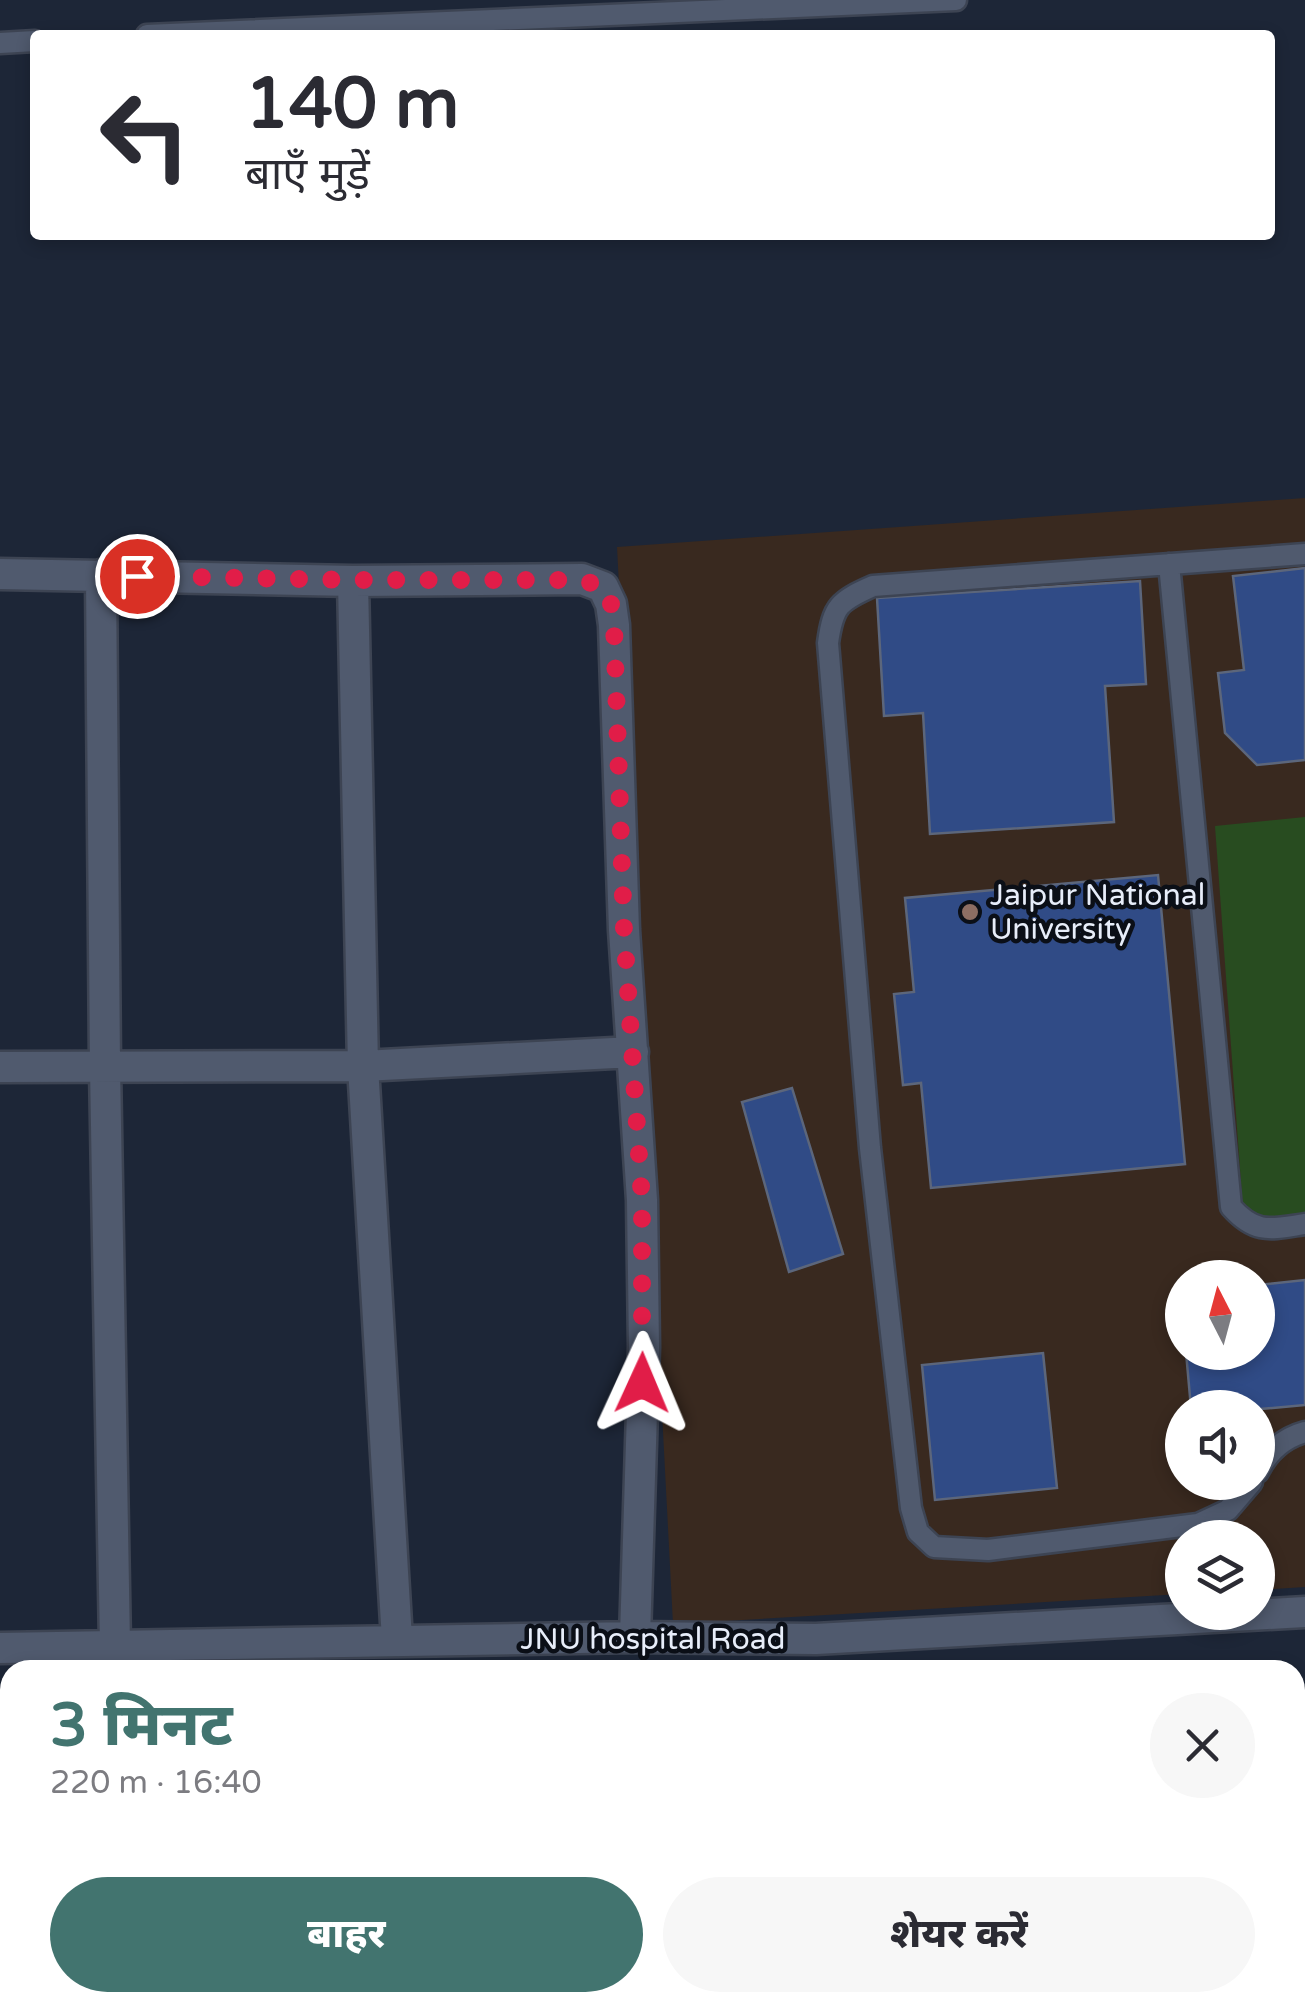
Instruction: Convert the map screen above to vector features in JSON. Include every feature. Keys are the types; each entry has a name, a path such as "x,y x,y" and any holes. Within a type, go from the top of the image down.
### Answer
{"street":[{"path":"0,574 582,580 603,587 614,625 619,816 642,1200 644,1347 635,1637"},
{"path":"101,575 115,1646"},
{"path":"353,580 363,1066 397,1640"},
{"path":"0,1067 363,1066 633,1052"},
{"name":"JNU hospital Road","path":"0,1648 635,1637 816,1640 1305,1612"}],"lane":[{"path":"215,30 501,9 956,0"},
{"path":"0,43 30,40"},
{"path":"1237,1500 1228,1510 1198,1524 988,1550 934,1547 918,1532 870,1148 828,642 832,614 847,598 872,586 1305,554"},
{"path":"1168,564 1230,1208 1244,1222 1265,1230 1305,1224"},
{"path":"1275,1448 1305,1432"}],"shaded area":[{"name":"Jaipur National University","path":"1305,498 1305,1587 1275,1589 1275,1520 1165,1520 1165,1595 673,1624 617,547"}],"green space":[{"path":"1305,817 1305,1217 1244,1224 1215,826"}],"building":[{"path":"1305,568 1305,760 1257,765 1225,733 1218,673 1244,670 1233,576"},
{"path":"1140,581 1146,684 1105,686 1114,822 930,834 923,713 884,716 877,598"},
{"path":"1158,875 1185,1164 931,1188 921,1083 903,1085 894,994 914,992 905,898"},
{"path":"792,1088 843,1254 789,1272 742,1102"},
{"path":"1305,1280 1305,1405 1275,1408 1275,1390 1189,1390 1188,1370 1275,1370 1275,1283"},
{"path":"1043,1353 1057,1488 935,1500 922,1365"}],"place":[{"name":"Jaipur National University","path":"970,912"}],"route":[{"path":"137,576 582,580 603,587 614,625 624,930 642,1200 642,1383"}]}
